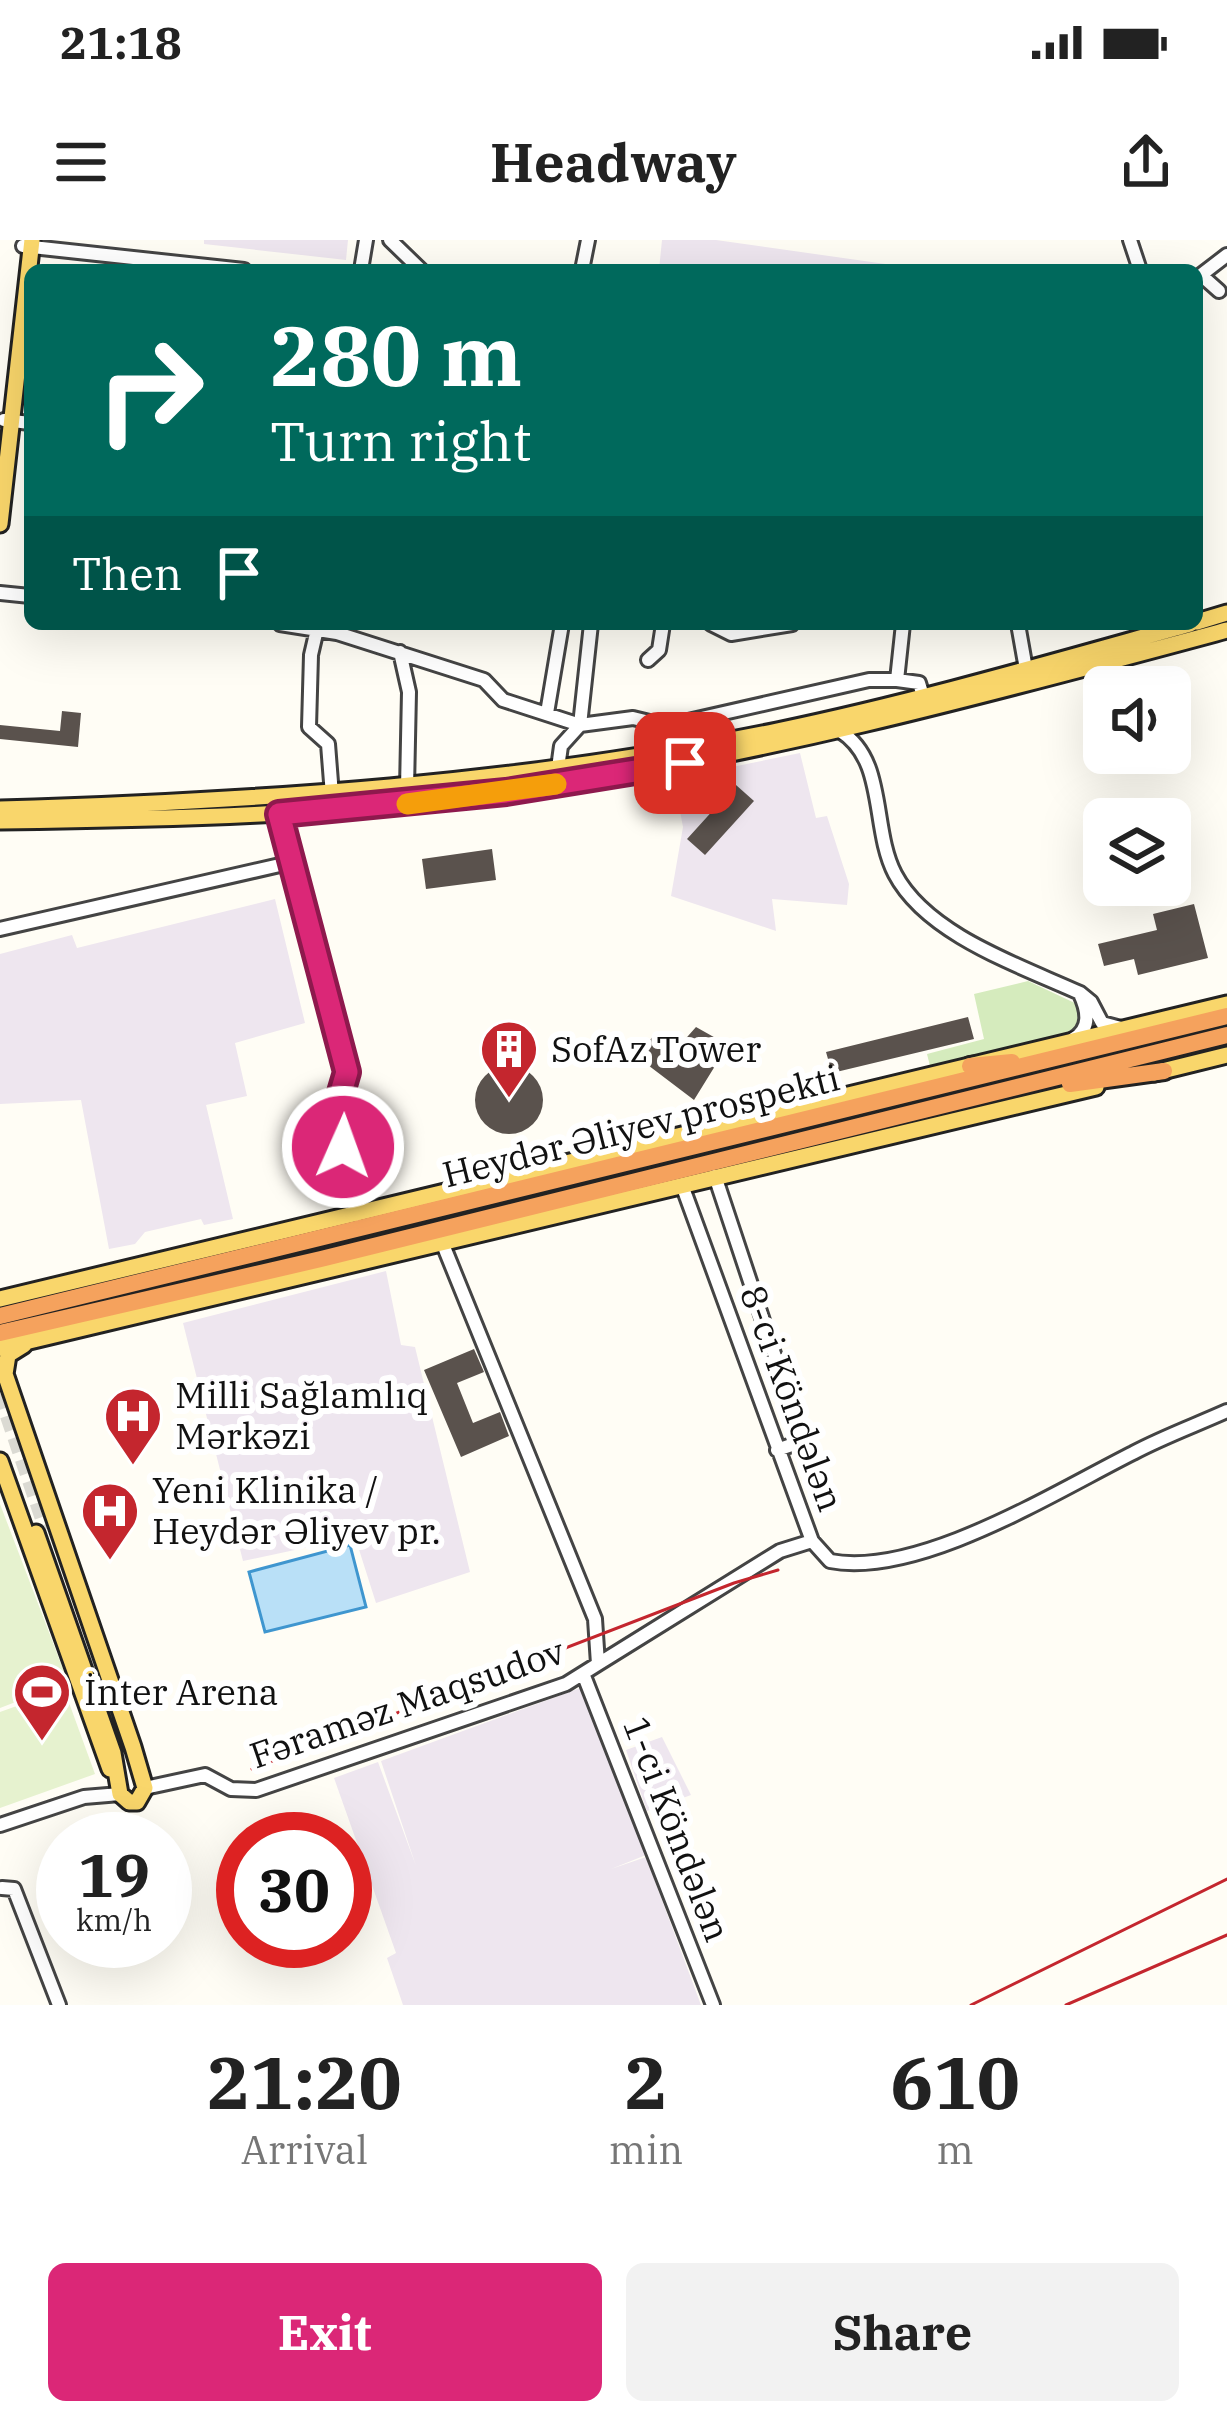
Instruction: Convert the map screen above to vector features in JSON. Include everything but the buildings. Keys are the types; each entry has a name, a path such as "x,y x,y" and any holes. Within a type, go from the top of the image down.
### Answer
{"highway":[{"name":"Heydər Əliyev prospekti","path":"0,1316 1071,1049 1227,1016"},
{"name":"Heydər Əliyev prospekti","path":"0,1334 1227,1035"},
{"path":"970,1066 1071,1049"},
{"path":"986,1095 1164,1071"}],"main road":[{"path":"0,524 24,278"},
{"path":"0,456 8,420"},
{"path":"0,821 182,812 407,788 840,731 1173,630"},
{"path":"0,809 279,814 506,792 777,738 1026,669 1060,668 1227,630"},
{"path":"1071,1049 1134,1027 1227,1004"},
{"path":"0,1348 1227,1055"},
{"path":"5,1297 970,1066"},
{"path":"32,1340 8,1355 3,1372 141,1780"},
{"path":"0,1461 102,1755 118,1786"},
{"path":"17,1513 34,1521 50,1507"},
{"path":"118,1786 113,1753 41,1531 122,1750 141,1780"},
{"path":"118,1786 129,1778 141,1780"}],"street":[{"path":"390,240 415,264"},
{"path":"28,243 134,264"},
{"path":"1203,279 1219,290"},
{"path":"8,420 24,422"},
{"path":"317,630 310,655 309,728 328,744 332,794"},
{"path":"331,630 484,680 503,700 580,725 633,718 654,725 869,680 920,683 923,696"},
{"path":"547,713 561,630"},
{"path":"558,769 561,746 580,725 590,630"},
{"path":"648,660 659,650 662,630"},
{"path":"723,630 731,634 755,630"},
{"path":"897,680 902,630"},
{"path":"1019,630 1026,669"},
{"path":"400,652 409,692 407,788"},
{"path":"875,724 865,753 886,847 901,883 958,935 1080,993 1106,1026 1134,1027"},
{"path":"650,754 654,725"},
{"path":"840,731 865,753"},
{"path":"279,814 347,1072 337,1114 356,1215"},
{"path":"0,929 293,862"},
{"path":"1071,1049 1086,1024 1080,993"},
{"path":"716,1176 802,1441 777,1450"},
{"name":"8-ci Köndələn","path":"682,1185 812,1541 830,1561 866,1564 900,1558 1056,1496 1136,1451 1227,1411"},
{"name":"Fəraməz Maqsudov","path":"141,1780 205,1775 231,1789 256,1790 584,1676 598,1664 596,1619 442,1242"},
{"path":"598,1664 780,1551 812,1541"},
{"name":"1-ci Köndələn","path":"584,1676 713,2005"},
{"path":"0,1825 118,1786"},
{"path":"1,1885 14,1889 59,2005"}],"shaded area":[{"path":"204,240 348,240 346,260 204,244"},
{"path":"662,240 716,240 886,264 660,264"},
{"path":"800,753 816,818 827,816 849,884 847,905 772,899 776,931 671,896 683,827 674,779"},
{"path":"275,899 305,1023 235,1043 247,1096 206,1105 233,1219 204,1225 201,1219 145,1232 135,1244 109,1249 81,1100 0,1104 0,954 72,935 77,948"},
{"path":"386,1271 401,1345 415,1347 470,1572 376,1603 355,1537 243,1561 183,1323"},
{"path":"583,1687 646,1855 611,1869 646,1857 701,2005 403,2005 387,1958 396,1953 372,1885 372,1812 346,1812 334,1778 378,1762 416,1866 381,1761"},
{"path":"662,1737 691,1795 647,1811 626,1750"}],"green space":[{"path":"1028,981 1079,1005 1080,1027 1071,1035 930,1066 927,1054 984,1039 974,994"},
{"path":"0,1504 68,1682 0,1708"},
{"name":"İnter Arena","path":"64,1689 95,1774 0,1808 0,1712"}],"water":[{"path":"350,1545 366,1607 265,1632 249,1572"}],"tunnel":[{"path":"0,1394 46,1529"}],"railway":[{"path":"252,1769 778,1570"},
{"path":"971,2005 1227,1879"},
{"path":"1066,2005 1227,1935"}],"slow traffic":[{"path":"407,804 556,784"}],"place":[{"name":"SofAz Tower","path":"509,1100"},
{"name":"Milli Sağlamlıq Mərkəzi","path":"133,1467"},
{"name":"Yeni Klinika / Heydər Əliyev pr.","path":"110,1562"},
{"name":"İnter Arena","path":"42,1743"}],"route":[{"path":"343,1147 337,1106 347,1072 320,953 279,814 506,792 685,763"}]}
